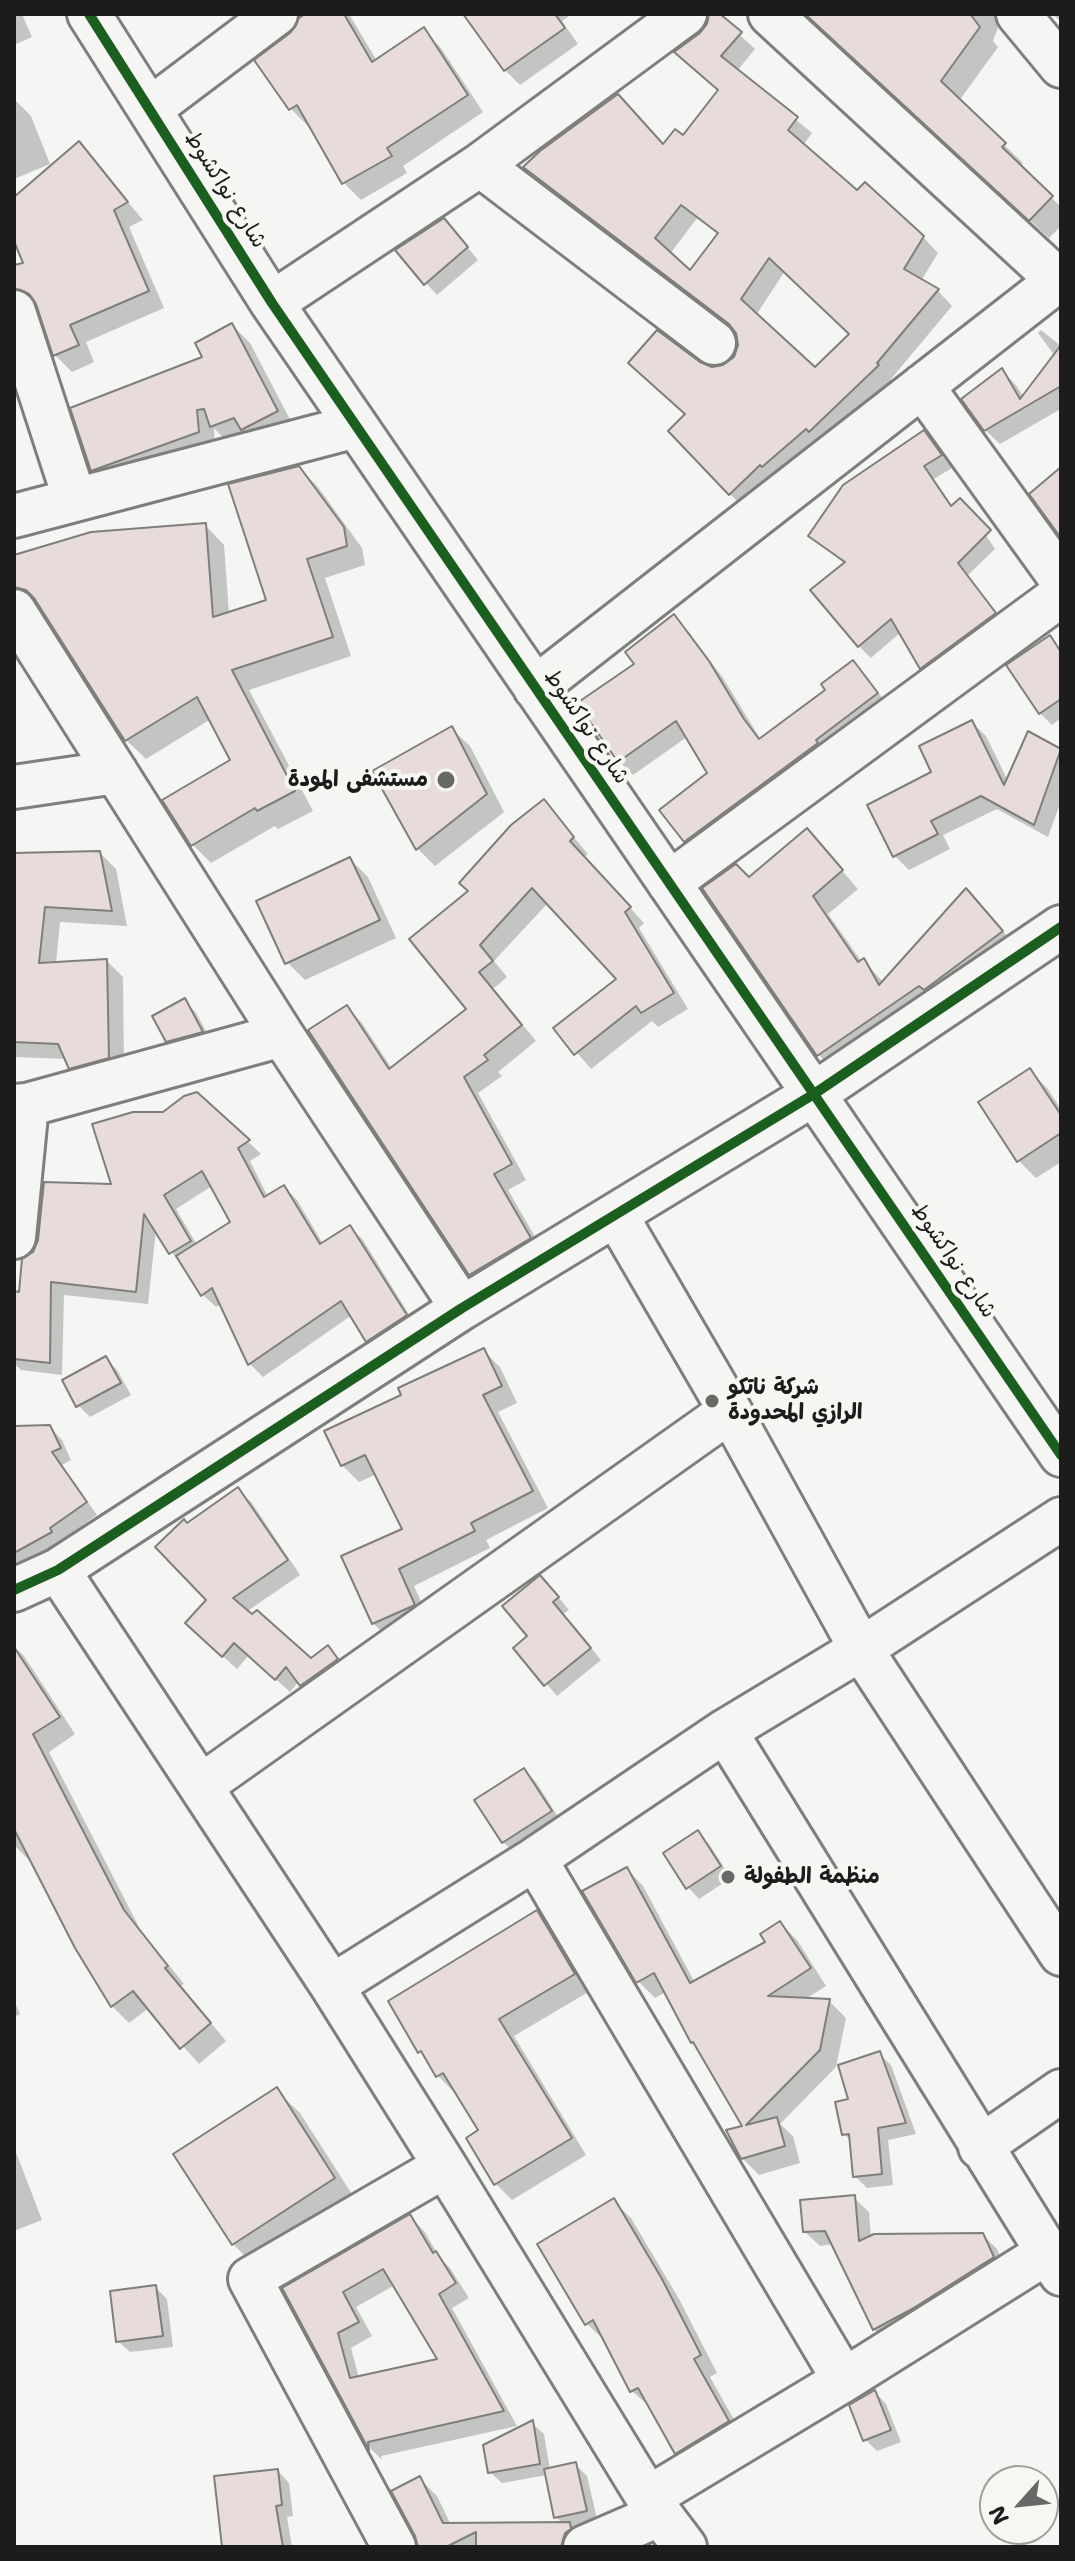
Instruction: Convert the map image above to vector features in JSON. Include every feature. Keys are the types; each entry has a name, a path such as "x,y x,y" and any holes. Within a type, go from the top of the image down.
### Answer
{"street":[{"name":"شارع نواكشوط","path":"89,14 272,303 1061,1455"},
{"path":"150,109 276,14"},
{"path":"272,303 480,165 685,14"},
{"path":"535,688 1060,279 770,14"},
{"path":"1018,14 1061,66"},
{"path":"480,165 714,343"},
{"path":"14,312 75,500"},
{"path":"922,386 1061,579"},
{"path":"14,516 356,426"},
{"path":"669,883 1061,595"},
{"path":"14,611 282,1035 462,1308"},
{"path":"14,787 116,772"},
{"path":"14,1590 58,1570 462,1308 814,1094 1061,927"},
{"path":"14,1237 20,1106 282,1035"},
{"path":"616,1215 730,1411 861,1649 1061,1954"},
{"path":"201,1786 730,1411"},
{"path":"332,1986 535,1859 725,1731 861,1649 1061,1519"},
{"path":"58,1570 332,1986 653,2506 685,2547"},
{"path":"585,2547 844,2380 1054,2263 725,1731"},
{"path":"535,1859 844,2380"},
{"path":"980,2147 1061,2091"},
{"path":"394,2547 250,2279 445,2166"}],"building":[{"path":"305,14 344,14 372,62 424,27 468,95 387,148 392,156 342,184 297,105 289,110 254,60 290,33"},
{"path":"463,14 555,14 565,28 504,71"},
{"path":"709,14 720,14 742,32 721,56 798,117 788,130 857,190 865,182 924,236 904,269 939,289 877,363 879,365 809,432 806,429 762,467 760,465 729,495 668,431 685,414 628,363 657,330 700,362 712,367 723,365 734,357 738,345 736,333 729,324 523,167 618,94 663,144 675,129 683,135 718,90 674,52 707,24","holes":["681,205 718,233 690,270 655,238","769,258 849,334 815,367 741,299"]},
{"path":"805,14 970,14 980,27 941,81 1006,143 1002,147 1053,196 1029,221"},
{"path":"79,141 128,202 114,210 149,291 70,325 79,345 53,356 36,304 29,294 14,289 14,265 23,263 14,241 14,197"},
{"path":"444,218 468,247 424,285 395,250"},
{"path":"232,323 278,411 241,430 234,418 210,427 204,409 197,410 199,432 91,471 70,408 202,357 195,343"},
{"path":"1061,345 1061,386 984,431 961,399 1002,368 1020,399"},
{"path":"924,430 942,455 924,466 951,506 960,498 991,530 958,563 996,613 920,669 891,619 858,647 810,590 845,562 808,536 843,485"},
{"path":"299,466 344,527 347,546 307,559 333,637 232,670 295,791 257,811 255,808 191,846 162,800 230,760 197,697 125,741 34,598 26,590 14,587 14,555 91,532 206,523 213,617 266,600 228,484"},
{"path":"1061,467 1061,538 1029,494"},
{"path":"674,614 709,661 759,739 825,690 821,684 853,660 878,693 816,740 818,743 684,842 659,810 707,773 676,721 618,762 577,703 634,664 625,652"},
{"path":"1050,635 1061,652 1061,699 1039,714 1006,665"},
{"path":"972,720 1004,785 1028,731 1061,749 1034,825 981,796 931,821 938,834 893,857 867,805 931,772 919,746"},
{"path":"452,726 487,794 416,850 372,771"},
{"path":"544,799 574,837 570,841 631,907 625,912 674,993 641,1013 636,1006 574,1055 553,1028 616,979 532,888 480,945 493,961 479,972 522,1025 484,1055 488,1060 464,1077 512,1164 494,1174 531,1238 469,1275 308,1030 347,1005 389,1069 466,1009 409,939 468,891 459,883 511,825"},
{"path":"807,828 843,870 813,896 858,962 864,958 879,985 966,888 1003,931 924,990 919,986 817,1056 702,888 736,864 749,877"},
{"path":"100,851 112,911 45,907 39,963 107,959 109,1058 69,1069 58,1044 14,1042 14,853"},
{"path":"350,857 380,920 285,964 256,901"},
{"path":"185,998 203,1032 166,1042 152,1016"},
{"path":"1030,1068 1061,1115 1061,1133 1017,1162 978,1102"},
{"path":"197,1092 250,1140 238,1148 264,1197 284,1185 320,1244 350,1225 407,1315 366,1342 341,1301 248,1365 212,1288 201,1296 176,1256 230,1222 202,1171 164,1195 191,1241 169,1254 144,1214 136,1292 51,1282 50,1363 14,1359 14,1291 19,1292 22,1259 33,1252 38,1240 44,1182 111,1184 92,1124 133,1112 163,1112 184,1096"},
{"path":"484,1348 502,1386 483,1395 533,1491 471,1523 475,1531 399,1569 415,1605 372,1624 341,1556 402,1529 365,1455 341,1466 324,1431 401,1395 398,1388"},
{"path":"106,1356 121,1383 76,1407 62,1380"},
{"path":"50,1425 61,1448 52,1452 87,1502 50,1528 52,1532 14,1553 14,1426"},
{"path":"238,1487 288,1560 233,1598 252,1614 257,1610 311,1658 328,1645 338,1659 300,1686 286,1667 275,1680 234,1643 222,1657 185,1623 206,1600 155,1547 184,1519 187,1523"},
{"path":"540,1575 559,1597 553,1602 591,1648 544,1686 513,1648 527,1636 502,1606"},
{"path":"14,1647 60,1717 33,1734 124,1910 168,1966 165,1968 211,2023 180,2049 133,1991 111,2007 75,1948 14,1829"},
{"path":"524,1768 552,1811 502,1843 474,1800"},
{"path":"698,1830 721,1866 686,1889 663,1853"},
{"path":"627,1867 690,1983 765,1942 760,1934 780,1921 811,1968 768,1996 830,1999 820,2050 746,2125 777,2117 785,2146 741,2159 726,2130 742,2126 691,2043 654,1973 636,1983 582,1891"},
{"path":"537,1910 575,1974 499,2019 572,2138 494,2185 466,2138 478,2130 443,2073 436,2077 421,2051 418,2053 388,2001"},
{"path":"880,2051 906,2123 878,2128 882,2174 853,2177 849,2134 842,2135 835,2102 848,2099 838,2065"},
{"path":"277,2087 335,2178 232,2245 173,2154"},
{"path":"855,2195 859,2241 874,2234 983,2233 994,2257 873,2330 825,2231 803,2232 800,2200"},
{"path":"614,2198 662,2279 701,2355 694,2359 729,2421 675,2454 638,2388 630,2392 593,2320 585,2325 537,2244"},
{"path":"410,2214 433,2253 436,2251 456,2283 439,2294 504,2411 368,2442 369,2450 282,2288","holes":["383,2269 437,2359 350,2378 338,2333 359,2322 343,2292"]},
{"path":"156,2285 163,2336 116,2342 110,2291"},
{"path":"875,2390 891,2430 863,2441 849,2405"},
{"path":"533,2420 540,2464 488,2473 483,2445"},
{"path":"576,2462 587,2511 554,2518 544,2469"},
{"path":"278,2469 282,2505 276,2506 283,2547 222,2547 214,2476"},
{"path":"420,2476 443,2523 570,2522 571,2529 565,2533 561,2547 476,2547 476,2532 446,2547 418,2547 391,2491"}],"cycle path":[{"path":"89,14 272,303 1061,1455"},
{"path":"14,1590 58,1570 462,1308 814,1094 1061,927"}],"place":[{"name":"مستشفى المودة","path":"446,780"},
{"name":"شركة ناتكو الرازي المحدودة","path":"712,1401"},
{"name":"منظمة الطفولة","path":"728,1877"}]}
